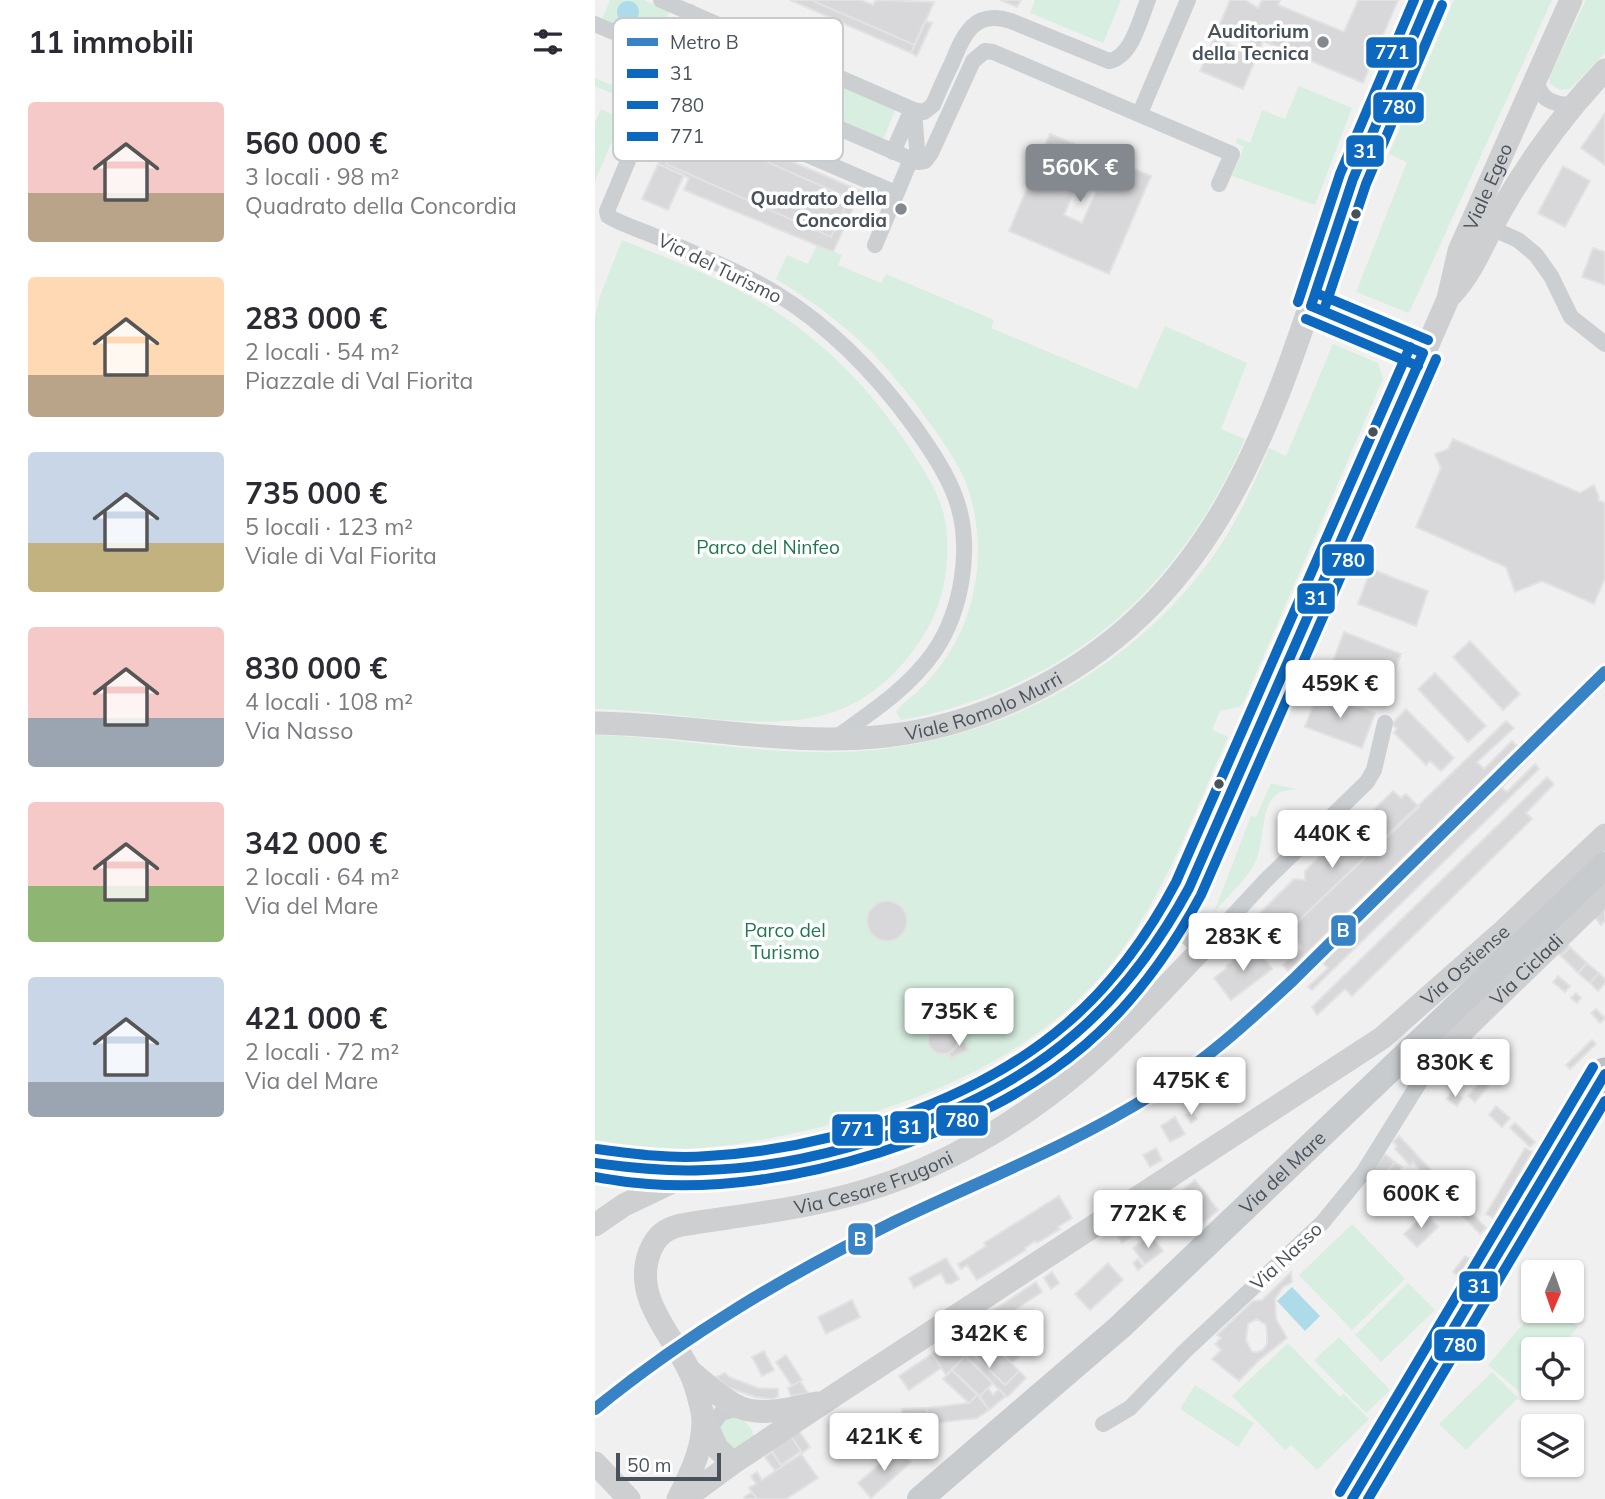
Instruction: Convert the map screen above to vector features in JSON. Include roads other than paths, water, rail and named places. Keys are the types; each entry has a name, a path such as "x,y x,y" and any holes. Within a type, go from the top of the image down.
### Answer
{"highway":[{"path":"1352,1499 1605,1074"},
{"path":"1373,1499 1605,1111"}],"main road":[{"name":"Viale Romolo Murri","path":"595,723 671,727 792,739 834,740 909,733 964,719 1029,694 1091,657 1145,612 1189,563 1223,514 1256,444 1311,306 1353,179 1429,0"},
{"name":"Viale Egeo","path":"595,1163 640,1170 695,1171 749,1167 826,1152 885,1135 957,1108 1023,1073 1078,1032 1127,983 1173,920 1218,827 1448,299 1459,251 1571,0"},
{"name":"Viale Egeo","path":"1448,299 1465,279 1520,178 1574,104 1605,69"},
{"path":"1311,306 1423,353"},
{"name":"Via Ostiense","path":"684,1499 825,1402 1382,1038 1500,934 1605,835"},
{"name":"Via del Mare","path":"920,1499 1119,1327 1426,1051 1605,865"},
{"name":"Via Cicladi","path":"1426,1051 1605,893"},
{"path":"1173,920 1204,947"},
{"name":"Via Cesare Frugoni","path":"689,1370 655,1314 647,1288 648,1257 663,1231 681,1225 791,1209 860,1192 929,1166 974,1144 1044,1098 1083,1068 1204,947"},
{"path":"957,1108 974,1144"},
{"path":"595,1225 624,1205 695,1171"},
{"path":"689,1370 718,1394 740,1407 775,1410 825,1402"},
{"path":"689,1370 717,1448 733,1463"},
{"path":"678,1499 693,1470 706,1422"},
{"path":"595,1463 629,1499"}],"street":[{"path":"661,0 703,18"},
{"path":"843,79 924,112 932,107 963,37 973,25 986,18 1000,18 1103,60 1116,60 1124,54 1148,0"},
{"path":"1140,113 1188,0"},
{"path":"687,18 689,12"},
{"path":"595,24 613,32"},
{"path":"843,130 914,161 925,161 971,65 985,51 993,52 1231,154 1219,184"},
{"path":"1536,76 1546,100 1556,104 1574,104"},
{"path":"894,152 913,109"},
{"path":"875,245 896,193 914,161 913,109"},
{"name":"Via del Turismo","path":"628,161 607,211 610,217 741,274 819,324 848,349 879,382 923,439 944,472 956,500 962,531 963,564 952,617 933,653 915,675 896,694 834,740"},
{"path":"822,161 896,193"},
{"path":"1491,228 1518,240 1536,255 1551,276 1571,317 1605,344"},
{"path":"944,472 963,483"},
{"path":"1204,947 1267,878 1367,782 1374,770 1385,723"},
{"name":"Via Nasso","path":"1103,1424 1130,1408 1185,1351 1322,1223 1363,1173 1426,1051"},
{"path":"706,1422 720,1413 740,1407"}],"water":[{"path":"624,2 632,2 638,8 637,18 618,16 618,8"},
{"path":"1292,1287 1320,1316 1305,1331 1277,1301"}],"metro line":[{"name":"B","path":"595,1409 666,1355 778,1284 896,1221 1091,1130 1153,1094 1208,1055 1293,980 1605,672"}],"place":[{"name":"Auditorium della Tecnica","path":"1323,42"},
{"name":"Quadrato della Concordia","path":"901,209"}],"park label":[{"name":"Parco del Ninfeo","path":"768,547"},
{"name":"Parco del Turismo","path":"785,941"}]}
